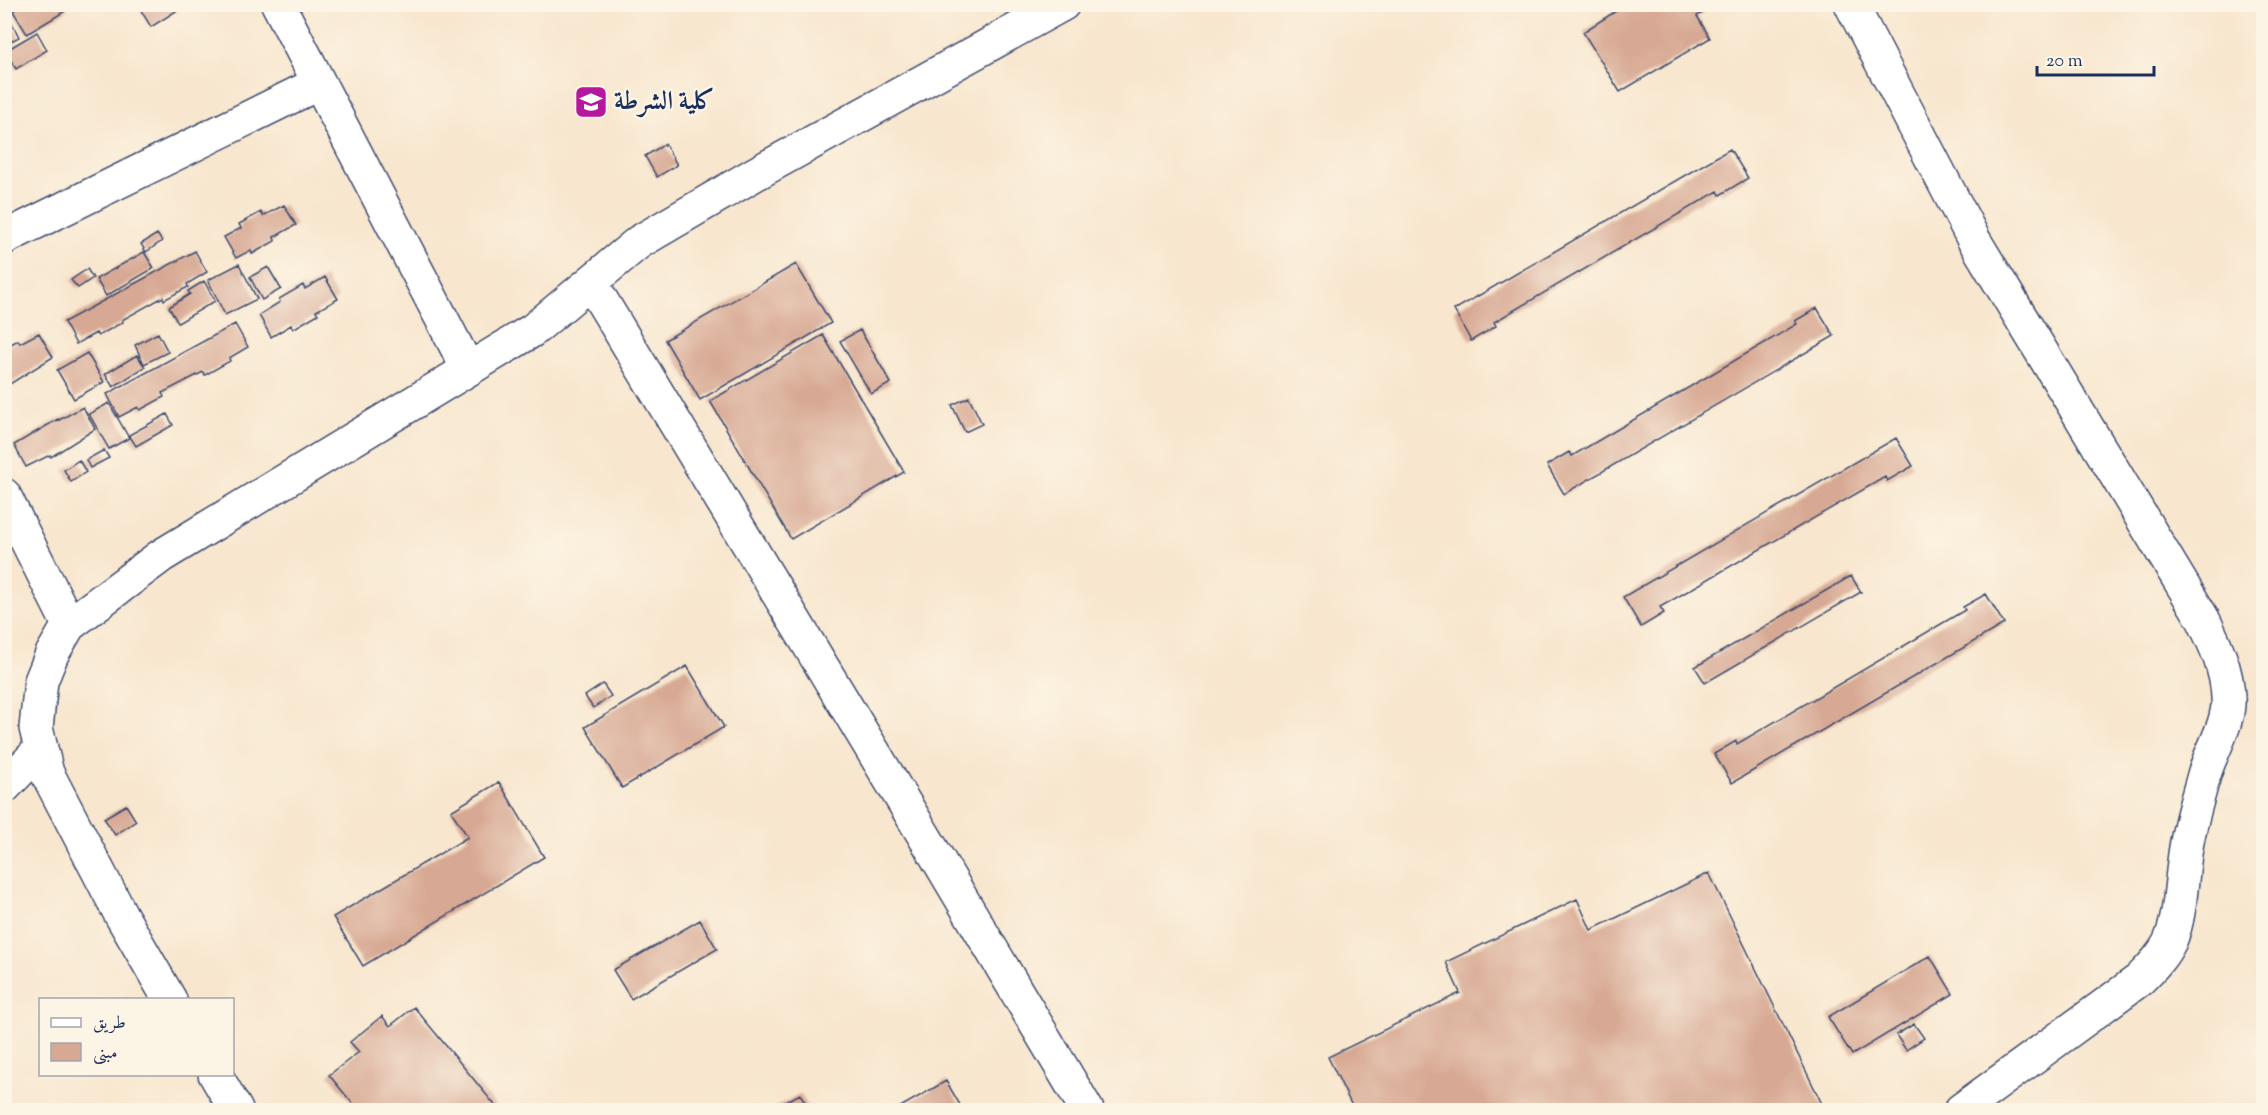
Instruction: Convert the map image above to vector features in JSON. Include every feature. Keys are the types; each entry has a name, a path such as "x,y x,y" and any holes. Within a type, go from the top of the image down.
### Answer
{"street":[{"path":"278,4 468,369"},
{"path":"169,998 120,915 47,773 40,750 36,728 41,681 52,654 69,625 161,556 533,330 639,242 755,174 1063,4"},
{"path":"1851,4 1974,240 2203,619 2218,648 2229,699 2224,720 2205,772 2187,840 2178,910 2170,941 2156,963 2139,980 1961,1110"},
{"path":"4,238 319,83"},
{"path":"591,283 1087,1110"},
{"path":"4,495 69,625"},
{"path":"4,787 40,750"},
{"path":"216,1076 236,1110"}],"building":[{"path":"23,4 63,4 67,10 27,34 13,11"},
{"path":"137,4 183,4 184,6 151,27"},
{"path":"1627,4 1704,4 1708,10 1697,16 1710,38 1620,92 1583,32"},
{"path":"7,13 19,37 4,45 4,15"},
{"path":"37,32 47,50 16,69 5,51"},
{"path":"665,144 677,165 657,177 645,156"},
{"path":"1730,149 1748,178 1720,195 1718,191 1494,322 1496,326 1471,341 1454,310"},
{"path":"284,205 296,225 274,237 275,241 252,254 251,250 236,258 224,237 241,228 239,224 261,212 263,216"},
{"path":"157,234 162,241 146,252 141,244"},
{"path":"195,251 207,272 187,284 188,287 164,300 163,297 98,336 96,333 76,344 64,322"},
{"path":"144,252 154,268 106,296 96,279"},
{"path":"239,264 257,299 225,315 208,280"},
{"path":"796,264 831,323 700,400 665,340"},
{"path":"268,267 281,289 262,300 250,277"},
{"path":"87,269 93,278 78,288 71,280"},
{"path":"325,277 338,299 316,311 318,314 293,329 291,325 271,337 259,315 280,302 279,299 303,285 305,289"},
{"path":"204,281 215,301 178,323 169,307 190,294 188,291"},
{"path":"1817,308 1834,336 1564,494 1547,465 1569,452 1572,456 1797,324 1795,321"},
{"path":"235,324 248,347 229,358 230,361 205,375 203,372 162,393 164,397 140,410 138,407 119,417 107,394"},
{"path":"860,330 891,383 871,394 840,341"},
{"path":"39,333 53,357 10,384 9,382 4,384 4,348 18,340 20,343"},
{"path":"158,333 168,352 144,364 135,345"},
{"path":"823,335 904,472 791,539 710,401"},
{"path":"87,353 104,382 74,399 57,370"},
{"path":"137,355 145,367 113,387 105,374"},
{"path":"969,397 982,424 965,432 952,405"},
{"path":"109,403 129,438 109,449 89,414"},
{"path":"83,407 95,429 51,457 50,455 26,467 14,445"},
{"path":"167,414 173,425 136,446 129,435"},
{"path":"1896,438 1913,466 1887,481 1885,477 1660,607 1664,613 1641,627 1623,597"},
{"path":"104,450 109,458 90,468 86,460"},
{"path":"79,460 86,472 71,482 64,470"},
{"path":"1851,576 1861,592 1705,683 1695,667"},
{"path":"1986,594 2004,624 1732,783 1714,754 1736,741 1737,744 1965,610 1963,607"},
{"path":"687,666 724,727 622,788 585,727"},
{"path":"603,684 611,696 593,708 585,696"},
{"path":"499,782 544,857 363,966 333,917 468,837 451,811"},
{"path":"126,805 136,821 115,835 104,818"},
{"path":"1709,873 1825,1110 1354,1110 1328,1057 1460,993 1446,962 1577,899 1591,930"},
{"path":"700,920 717,949 631,999 613,970"},
{"path":"1930,956 1953,994 1852,1055 1828,1017"},
{"path":"414,1007 499,1110 358,1110 329,1075 359,1052 350,1042 382,1016 390,1026"},
{"path":"1914,1024 1924,1038 1906,1050 1896,1035"},
{"path":"946,1081 963,1110 895,1110"},
{"path":"800,1094 810,1110 770,1110"}],"place":[{"name":"كلية الشرطة","path":"591,102"}]}
